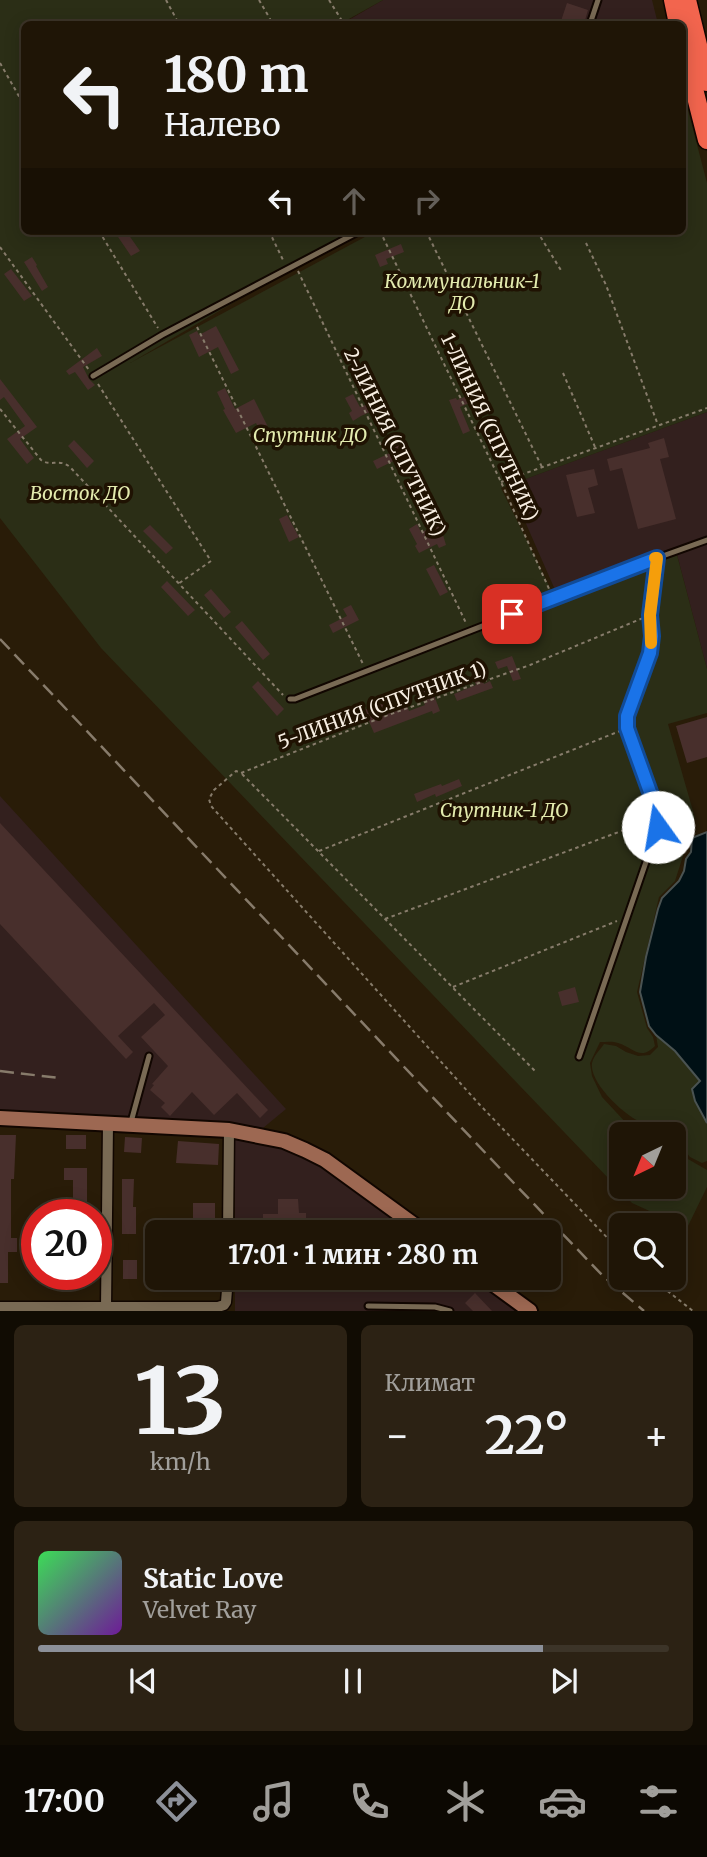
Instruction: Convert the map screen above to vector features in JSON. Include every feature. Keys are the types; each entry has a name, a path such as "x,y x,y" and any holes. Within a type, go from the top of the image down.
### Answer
{"highway":[{"path":"673,0 677,21"},
{"path":"687,0 707,140"},
{"path":"686,52 697,79"}],"street":[{"path":"0,1118 229,1130 284,1141 305,1150 348,1176 408,1220"},
{"path":"106,1307 107,1124"},
{"path":"228,1220 229,1130"},
{"path":"0,1307 218,1307 224,1305 228,1290"},
{"path":"501,1290 530,1311"}],"lane":[{"path":"591,21 598,0"},
{"path":"93,376 162,335 352,235"},
{"path":"289,699 295,699 707,540"},
{"path":"579,1057 658,827 659,817 627,728 627,716 650,653 650,615 657,558"},
{"path":"130,1125 149,1056"},
{"path":"368,1307 435,1307 450,1311"}],"path":[{"path":"166,0 177,21"},
{"path":"259,0 271,21"},
{"path":"329,0 342,21"},
{"path":"0,63 21,98"},
{"path":"101,235 162,335"},
{"path":"271,235 288,269"},
{"name":"1-ЛИНИЯ (СПУТНИК)","path":"382,235 501,482 553,598"},
{"path":"428,235 542,467"},
{"path":"539,235 562,272"},
{"path":"586,243 606,285 658,426"},
{"path":"0,247 93,376 211,561 178,584"},
{"name":"2-ЛИНИЯ (СПУТНИК)","path":"295,265 470,630"},
{"path":"194,318 367,671"},
{"path":"563,373 596,448"},
{"path":"501,482 707,408"},
{"path":"0,409 41,460 49,463 60,462 69,467 289,699"},
{"name":"5-ЛИНИЯ (СПУТНИК 1)","path":"609,1239 479,1104 211,806 209,799 214,790 236,771 241,773 388,715 530,665 650,615"},
{"path":"318,851 627,728"},
{"path":"241,773 536,1072"},
{"path":"384,919 659,817"},
{"path":"453,988 628,917"},
{"path":"666,1290 693,1311"}],"shaded area":[{"path":"383,0 652,0 657,21 347,21"},
{"path":"707,412 707,669 675,547 556,592 509,485"},
{"path":"0,796 286,1109 263,1128 224,1122 0,1110"},
{"path":"707,832 707,1123 692,1089 700,1081 649,1026 640,992 646,957 662,898 679,881 684,871 686,859 691,852 692,838"},
{"path":"235,1137 279,1147 322,1165 398,1220 235,1220"},
{"path":"235,1290 492,1290 521,1311 235,1311"}],"green space":[{"path":"0,0 383,0 348,21 21,21 21,235 349,235 130,363 369,235 686,235 686,102 707,183 707,412 501,488 556,600 677,555 707,669 707,713 668,724 695,818 675,881 659,897 637,992 655,1046 641,1053 616,1042 600,1042 590,1063 592,1076 602,1097 625,1122 609,1122 609,1179 101,648 0,518"},
{"path":"656,1035 675,1051 700,1081 695,1102 707,1123 707,1161 702,1163 686,1152 686,1122 636,1120 610,1098 596,1080 592,1063 604,1044 616,1046 638,1056 650,1055 658,1047"},
{"path":"686,1158 707,1170 707,1187 687,1228 686,1213 654,1213 628,1199 686,1199"}],"building":[{"path":"567,3 588,10 585,21 561,21"},
{"path":"117,235 129,235 140,251 131,256"},
{"path":"401,244 404,252 386,259 388,264 380,267 375,255"},
{"path":"32,257 48,287 42,291 24,262"},
{"path":"11,269 32,296 24,301 4,274"},
{"path":"216,326 239,370 231,374 218,347 199,357 189,335 197,331 199,335"},
{"path":"97,348 102,356 83,367 95,385 88,390 75,372 69,375 66,371"},
{"path":"0,379 37,427 20,439 34,458 27,464 7,439 25,426 4,397 0,400"},
{"path":"225,388 235,409 254,399 268,427 260,431 256,423 236,433 223,410 225,409 217,392"},
{"path":"474,393 477,400 460,407 470,431 463,434 449,400 457,400"},
{"path":"353,394 360,407 376,401 379,408 353,421 349,413 352,411 345,398"},
{"path":"664,438 669,457 660,459 676,519 638,529 622,468 610,471 607,459 650,448 648,443"},
{"path":"74,440 94,461 87,468 68,446"},
{"path":"399,442 404,456 377,469 373,461 394,451 392,445"},
{"path":"594,469 598,485 588,488 595,513 577,517 566,475"},
{"path":"287,515 299,537 289,542 279,519"},
{"path":"417,524 421,532 440,525 446,545 439,548 437,544 419,553 409,529"},
{"path":"150,525 173,548 166,554 143,531"},
{"path":"434,565 448,592 440,596 426,569"},
{"path":"167,581 195,610 188,616 161,587"},
{"path":"211,589 231,612 224,618 204,595"},
{"path":"351,605 359,620 333,633 329,625 347,616 343,609"},
{"path":"242,621 270,654 263,660 235,627"},
{"path":"512,656 521,679 513,681 507,666 498,669 495,662"},
{"path":"477,666 484,684 490,681 493,688 457,701 454,694 476,685 470,669"},
{"path":"258,681 284,709 277,716 252,687"},
{"path":"430,685 440,711 433,714 432,711 374,733 364,710 403,695 409,711 425,705 418,689"},
{"path":"707,717 707,757 687,763 676,726"},
{"path":"459,779 462,786 417,802 414,794"},
{"path":"0,823 268,1110 260,1118 237,1093 214,1115 192,1092 170,1116 161,1107 165,1103 150,1090 168,1066 141,1037 165,1015 154,1003 118,1036 133,1052 126,1059 0,924"},
{"path":"575,987 579,1002 562,1006 558,992"},
{"path":"0,1135 16,1135 14,1179 11,1179 11,1238 17,1238 17,1252 8,1252 8,1283 0,1283"},
{"path":"66,1135 86,1135 86,1149 66,1149"},
{"path":"125,1137 142,1138 141,1153 124,1152"},
{"path":"178,1141 219,1144 218,1165 176,1163"},
{"path":"64,1168 87,1168 87,1199 73,1199 73,1180 64,1180"},
{"path":"122,1179 134,1179 136,1234 122,1234"},
{"path":"278,1199 298,1199 299,1213 306,1213 306,1220 263,1220 263,1214 278,1214"},
{"path":"193,1203 215,1203 215,1220 193,1220"},
{"path":"123,1260 137,1260 137,1279 123,1279"},
{"path":"475,1293 492,1311 473,1311 465,1303"}],"railway":[{"path":"0,639 510,1179 603,1276 644,1311"},
{"path":"0,1071 59,1078"}],"slow traffic":[{"path":"651,643 650,615 655,558"}],"route":[{"path":"512,614 657,558 650,615 650,653 627,716 627,728 659,817 658,827"}],"park label":[{"name":"Коммунальник-1 ДО","path":"462,292"},
{"name":"Спутник ДО","path":"310,435"},
{"name":"Восток ДО","path":"80,493"},
{"name":"Спутник-1 ДО","path":"504,810"}]}
